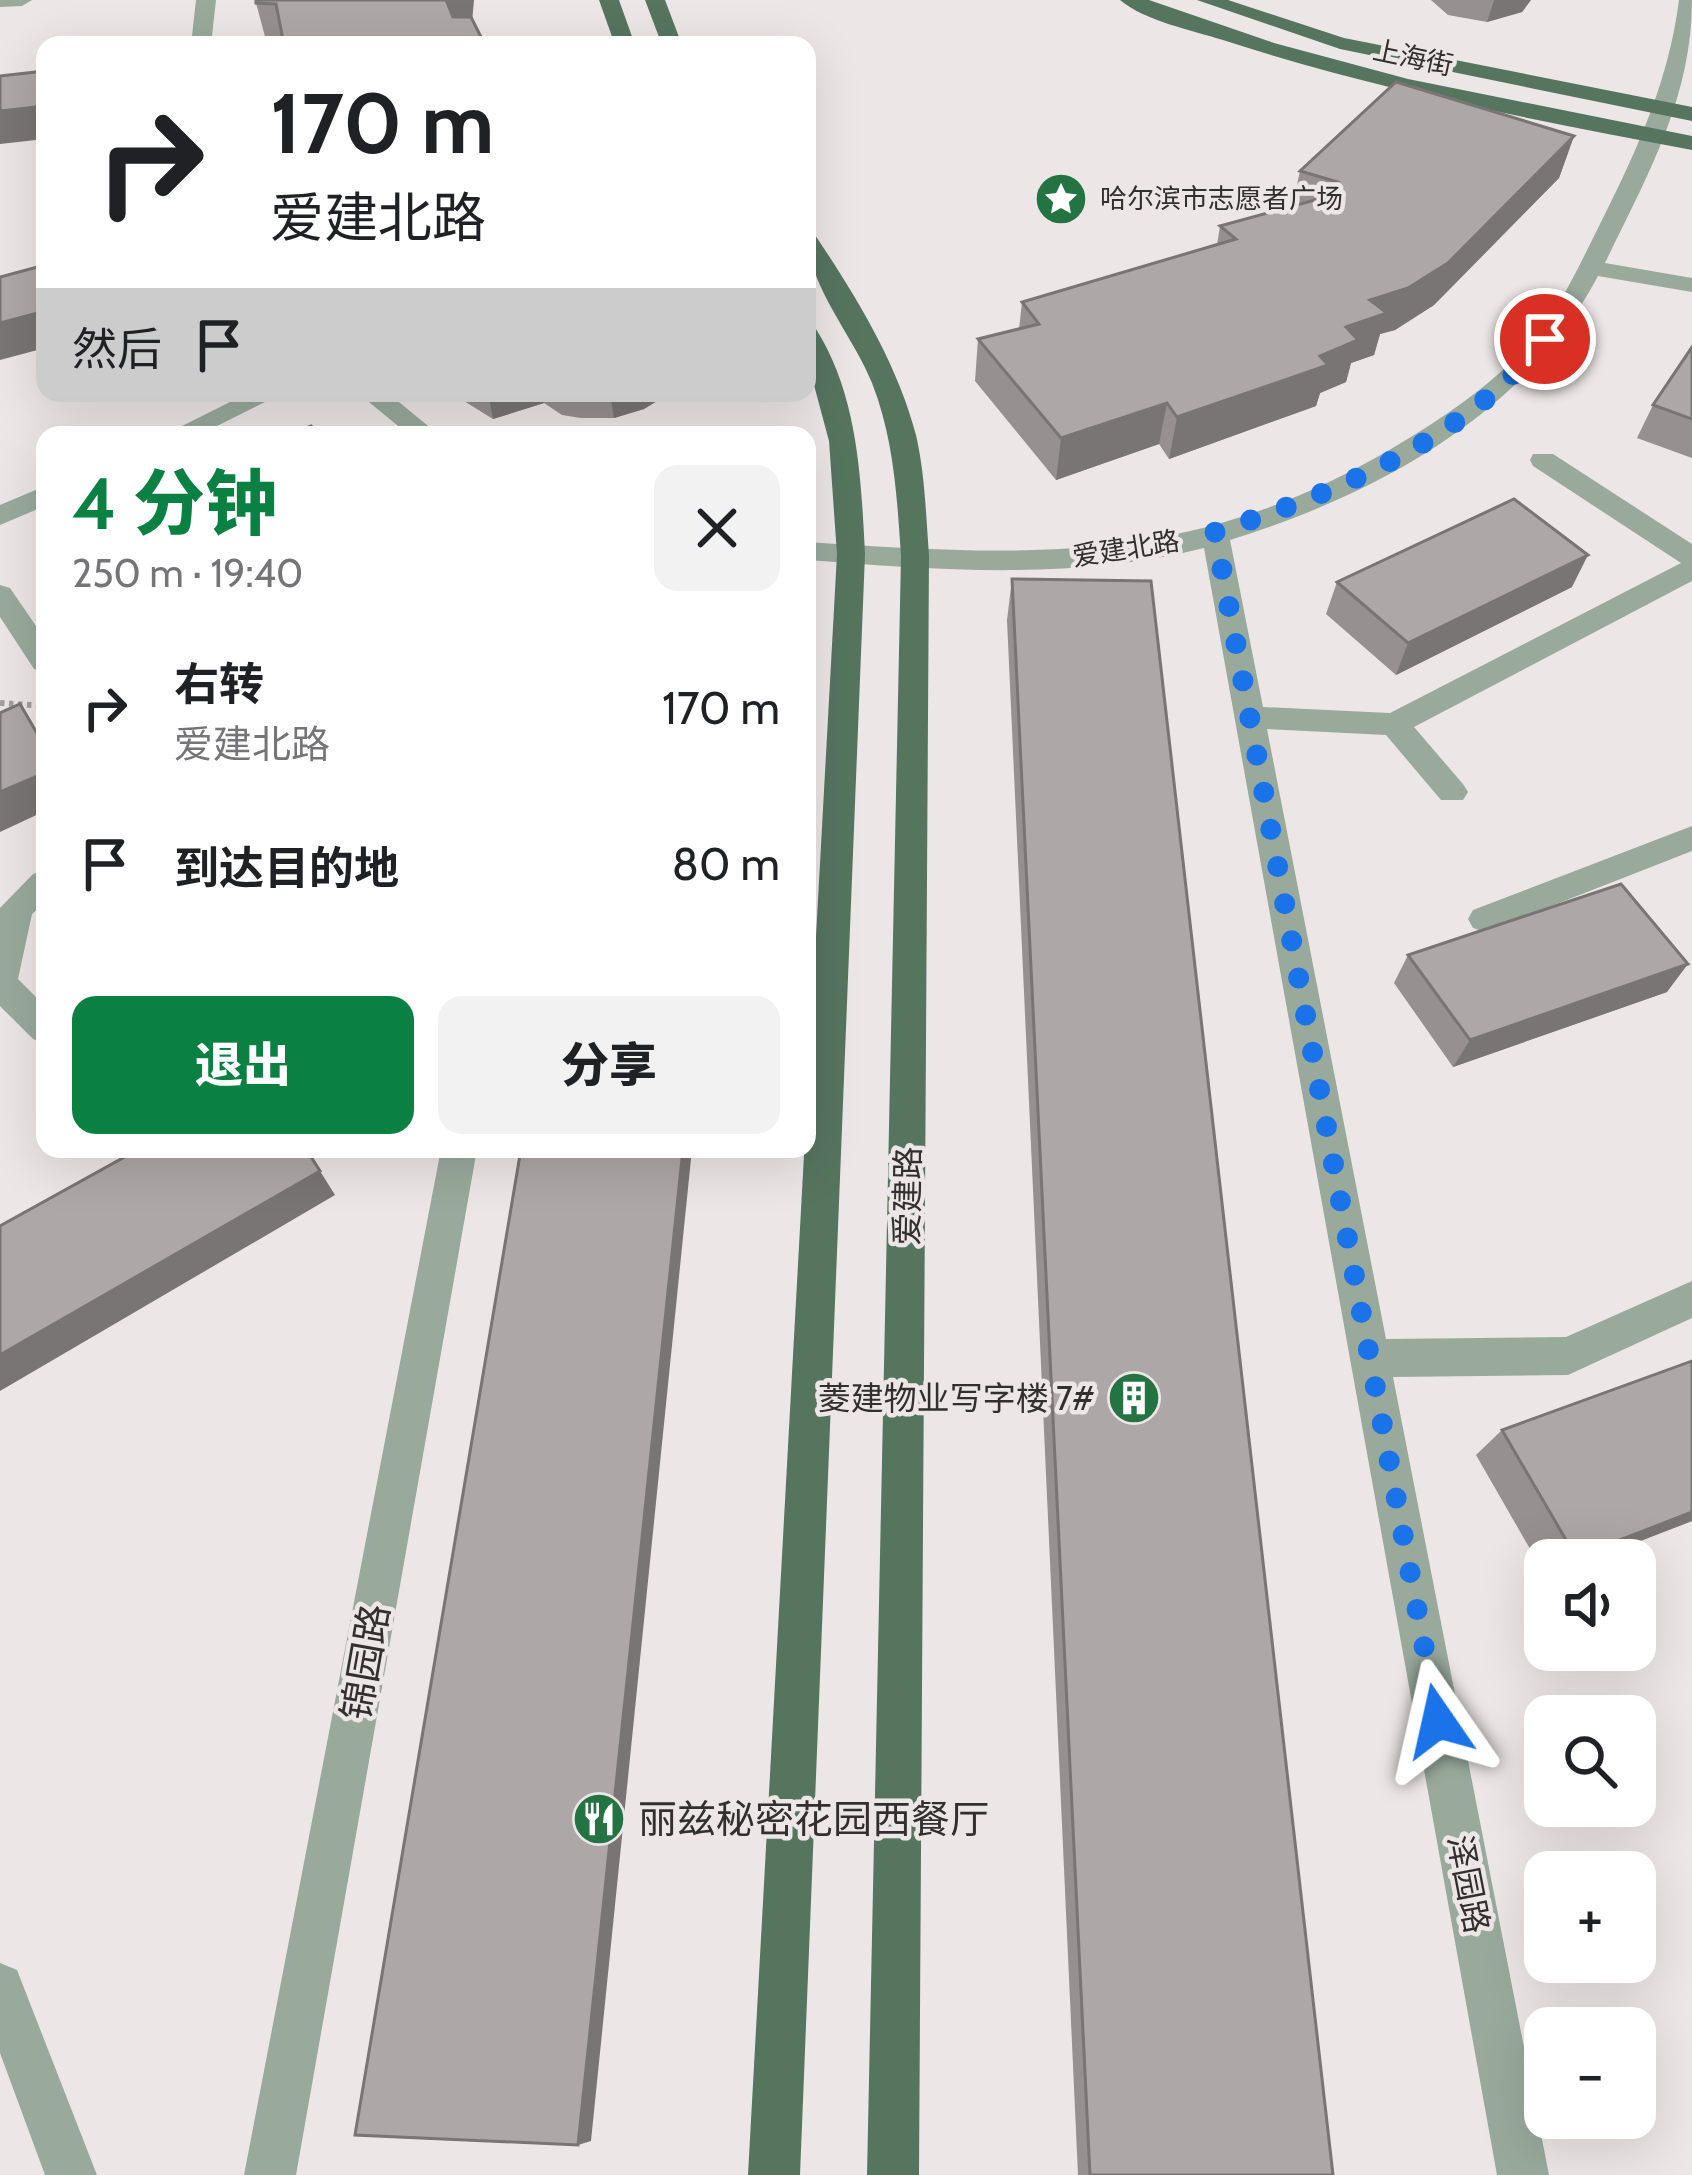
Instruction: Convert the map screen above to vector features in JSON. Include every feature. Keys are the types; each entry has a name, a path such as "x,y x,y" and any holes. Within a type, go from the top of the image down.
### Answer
{"main road":[{"path":"609,0 622,36"},
{"path":"656,0 669,36"},
{"name":"上海街","path":"1130,0 1223,35 1372,78 1692,142"},
{"name":"上海街","path":"1207,0 1340,43 1680,112"},
{"name":"爱建路","path":"816,256 872,352 891,398 906,457 915,556 893,2175"},
{"path":"774,2175 851,554 848,475 838,412 816,357"}],"street":[{"path":"0,1 22,0"},
{"path":"202,36 206,0"},
{"name":"爱建北路","path":"816,552 1079,560 1148,550 1335,490 1441,431 1529,359 1592,268 1655,136 1680,112 1690,0"},
{"path":"1592,268 1692,285"},
{"path":"198,426 250,402"},
{"path":"382,402 414,426"},
{"path":"1544,460 1692,557"},
{"path":"0,516 36,499"},
{"name":"泽园路","path":"1215,532 1523,2175"},
{"path":"1249,717 1394,724 1692,569"},
{"path":"0,595 36,649"},
{"path":"1394,724 1452,793"},
{"path":"1485,919 1692,838"},
{"path":"36,892 17,908 0,982 36,1020"},
{"name":"锦园路","path":"270,2175 457,1158"},
{"path":"1370,1358 1568,1356 1692,1299"},
{"path":"0,1988 71,2175"}],"path":[{"path":"0,703 36,705"}],"building":[{"path":"446,0 453,17 471,17 480,36 282,36 276,4 256,3"},
{"path":"36,72 36,107 0,111 0,76"},
{"path":"1396,82 1574,136 1448,263 1408,288 1370,300 1387,313 1346,327 1358,340 1320,356 1328,365 1177,417 1167,403 1061,438 978,339 1039,324 1022,302 1236,239 1220,226 1326,197 1338,182 1300,171"},
{"path":"36,267 36,313 0,323 0,277"},
{"path":"1692,347 1692,419 1653,405"},
{"path":"1514,499 1588,555 1408,643 1337,582"},
{"name":"菱建物业写字楼 7#","path":"1012,579 1151,581 1333,2175 1090,2175"},
{"path":"20,704 36,732 36,777 0,792 0,713"},
{"path":"1621,884 1688,964 1470,1040 1408,955"},
{"path":"123,1158 312,1158 320,1171 0,1355 0,1226"},
{"path":"519,1158 682,1158 578,2145 355,2135"},
{"path":"1692,1361 1692,1512 1622,1539 1566,1539 1502,1430"}],"place":[{"name":"哈尔滨市志愿者广场","path":"1061,199"},
{"name":"菱建物业写字楼 7#","path":"1134,1398"},
{"name":"丽兹秘密花园西餐厅","path":"599,1819"}],"route":[{"path":"1438,1721 1215,532 1335,490 1391,461 1478,402 1529,359 1545,339"}]}
